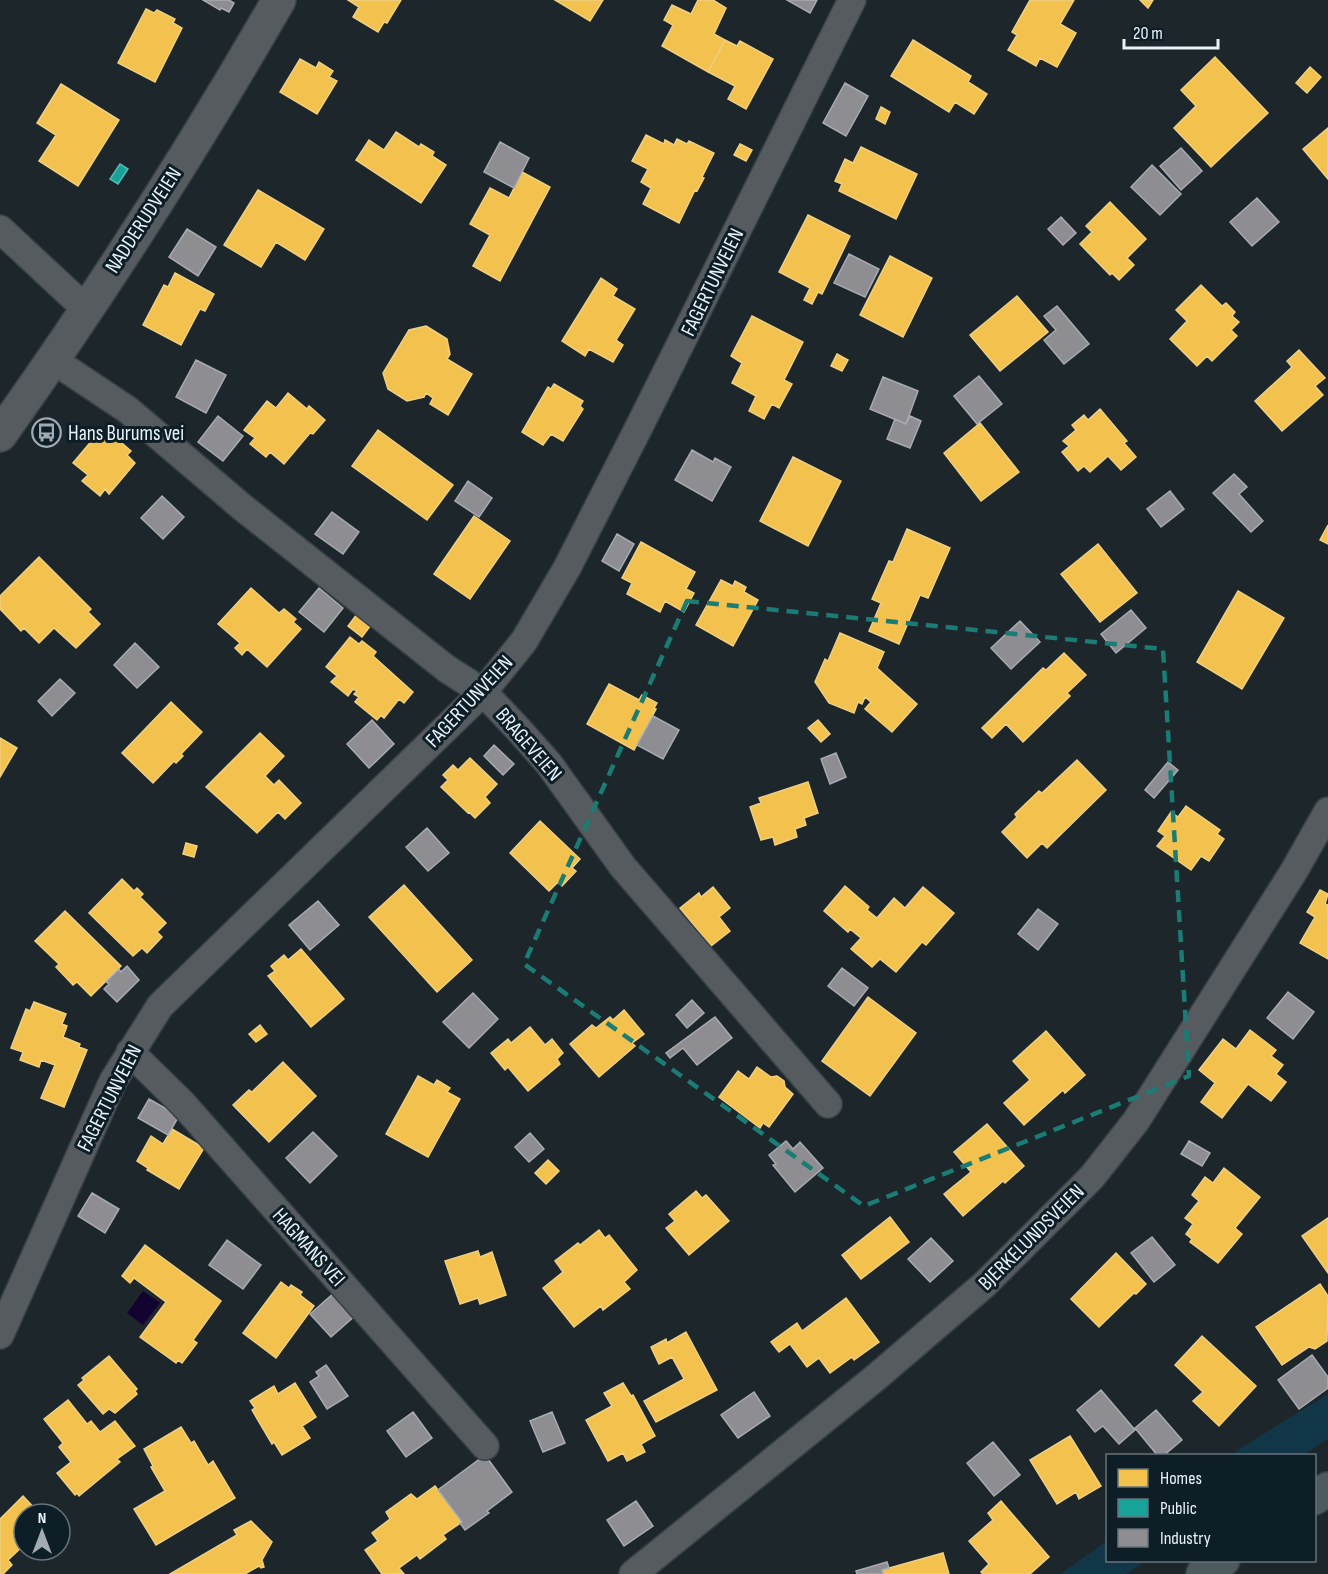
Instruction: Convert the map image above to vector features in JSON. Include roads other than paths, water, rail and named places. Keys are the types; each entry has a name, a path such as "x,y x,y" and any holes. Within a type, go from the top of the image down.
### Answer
{"main road":[{"name":"NADDERUDVEIEN","path":"0,435 53,360 170,179 279,0"},
{"path":"1203,1574 1220,1562"}],"street":[{"name":"FAGERTUNVEIEN","path":"0,1335 112,1081 160,1006 483,692 524,641 567,568 639,428 852,0"},
{"path":"0,229 86,309"},
{"name":"BRAGEVEIEN","path":"53,360 128,410 242,507 447,669 483,692 549,764 623,867 828,1104"},
{"name":"BJERKELUNDSVEIEN","path":"633,1574 874,1379 986,1284 1092,1177 1136,1121 1294,871 1328,811"},
{"name":"HAGMANS VEI","path":"130,1052 183,1104 485,1446"}],"place":[{"name":"Hans Burums vei","path":"47,433"}]}
